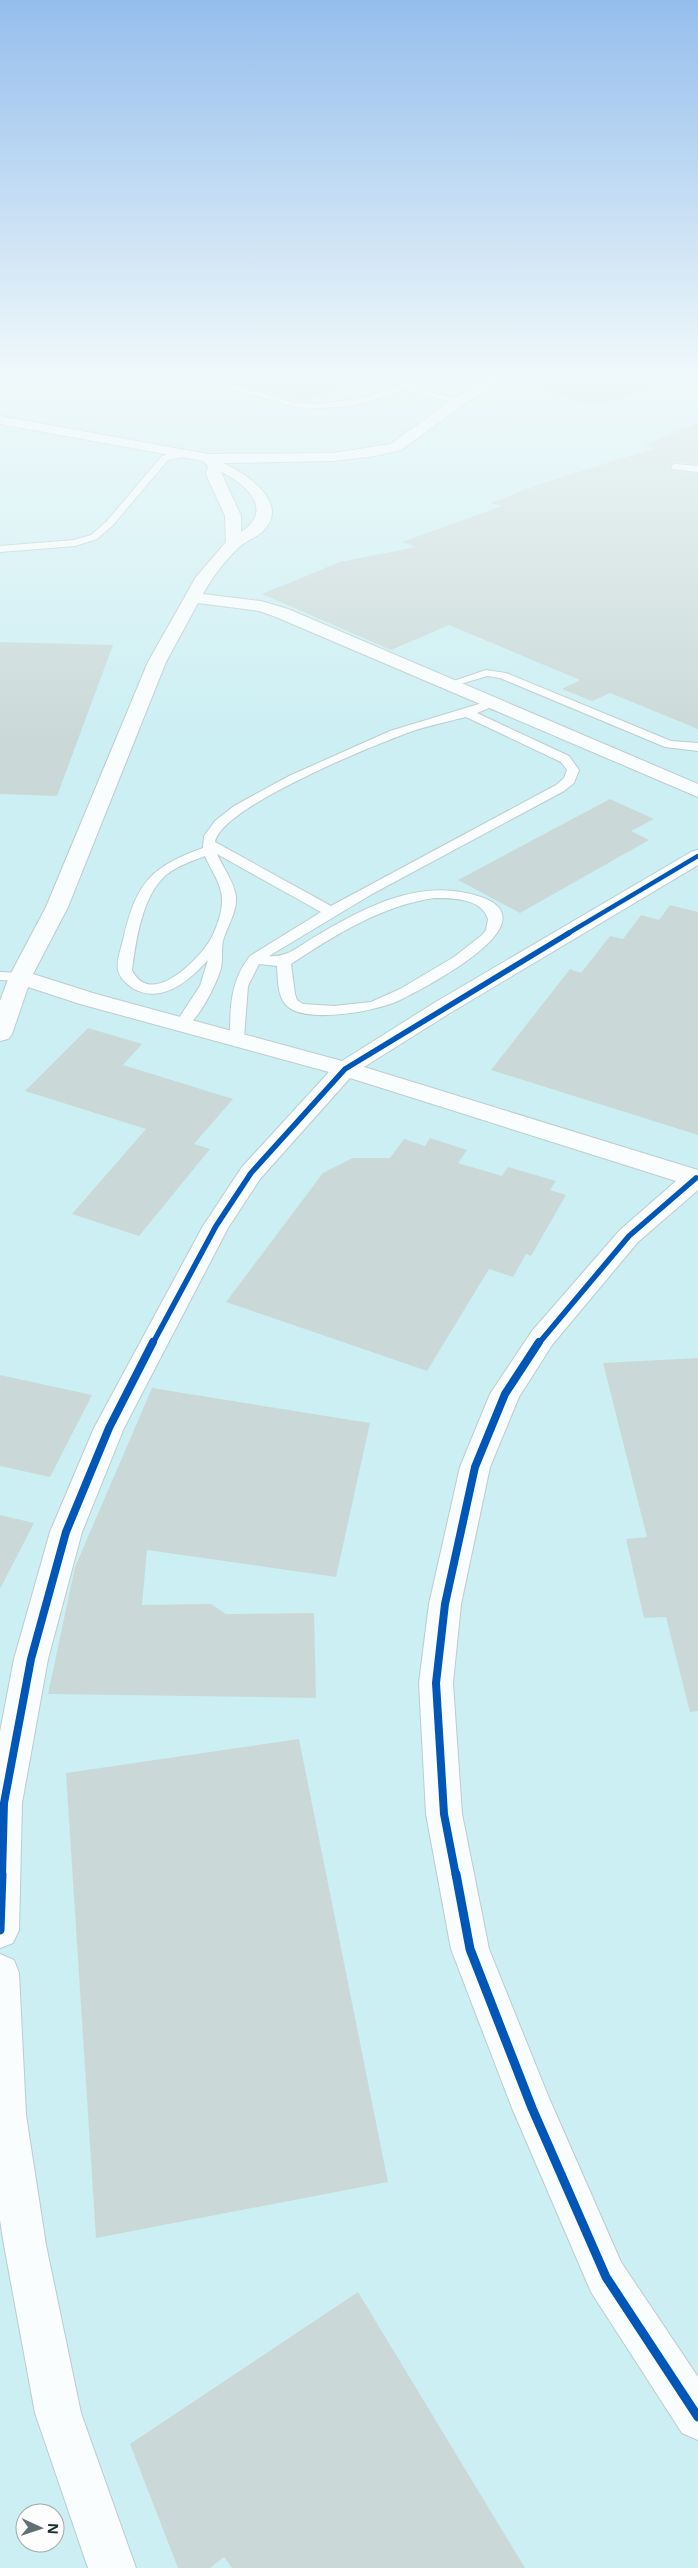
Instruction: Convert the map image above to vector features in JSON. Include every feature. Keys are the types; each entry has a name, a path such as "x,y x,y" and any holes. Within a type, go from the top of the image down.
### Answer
{"street":[{"path":"224,497 233,516 234,543"},
{"path":"0,1034 10,977 57,907 156,662 204,577 234,543 258,528 263,521 265,512 258,497"},
{"path":"192,597 261,606 698,791"},
{"path":"0,1930 4,1803 31,1659 66,1532 109,1428 174,1302 216,1226 251,1173 345,1069 442,1008 698,856"},
{"path":"10,977 345,1069 697,1179"},
{"path":"697,1179 630,1236 542,1338 505,1394 475,1467 445,1604 436,1683 444,1814 470,1949 532,2108 606,2277 698,2417"},
{"path":"0,1973 6,2116 25,2245 58,2414 112,2568"}],"lane":[{"path":"0,549 75,542 94,537 110,523 132,497"},
{"path":"448,685 486,673 502,675 669,744 698,747"},
{"path":"209,847 169,867 150,884 133,929 125,970 131,981 144,988 169,985 184,977 216,942 228,915 230,902 227,888 209,847 210,835 225,819 281,785 396,734 466,713 492,703"},
{"path":"237,1038 242,980 248,966 255,958 330,911 453,847 560,788 570,780 573,770 565,759 466,713"},
{"path":"209,847 330,911"},
{"path":"255,958 284,962 307,947 405,898 439,894 467,896 489,907 495,917 493,931 483,942 468,953 435,975 403,992 380,1004 364,1008 316,1009 298,1007 292,1004 288,994 284,962"},
{"path":"182,1024 206,990 215,962 216,942"}],"shaded area":[{"path":"0,497 698,497 698,2568 0,2568"}],"building":[{"path":"507,497 698,497 698,729 610,693 592,701 562,689 580,680 449,625 391,650 262,594 340,562 416,547 402,542 502,506 491,503"},
{"path":"0,642 113,645 57,796 0,794"},
{"path":"610,799 654,819 631,831 649,840 520,913 458,880"},
{"path":"670,905 698,912 698,1135 491,1070 570,969 581,973 610,936 623,939 641,915 659,920"},
{"path":"88,1028 142,1044 123,1065 233,1099 194,1144 210,1149 139,1236 72,1214 146,1129 25,1091"},
{"path":"430,1138 467,1150 458,1163 502,1176 508,1167 556,1181 550,1190 566,1195 531,1256 526,1254 513,1277 489,1269 427,1371 226,1302 323,1173 353,1158 390,1158 404,1139 425,1146"},
{"path":"698,1358 698,1711 690,1712 666,1617 644,1618 626,1539 647,1537 603,1363"},
{"path":"0,1375 92,1395 50,1477 0,1466"},
{"path":"152,1388 370,1423 336,1577 147,1550 142,1605 211,1604 226,1614 314,1613 316,1698 48,1694 75,1567"},
{"path":"0,1515 34,1523 0,1589"},
{"path":"299,1739 388,2182 96,2238 66,1773"},
{"path":"358,2292 525,2568 232,2568 224,2557 210,2568 178,2568 130,2444"}],"cycle path":[{"path":"0,1930 4,1803 31,1659 66,1532 109,1428 174,1302 216,1226 251,1173 345,1069 442,1008 698,856"},
{"path":"696,1178 629,1236 542,1338 505,1394 475,1467 445,1604 436,1683 444,1814 470,1949 532,2108 606,2277 698,2417"}]}
